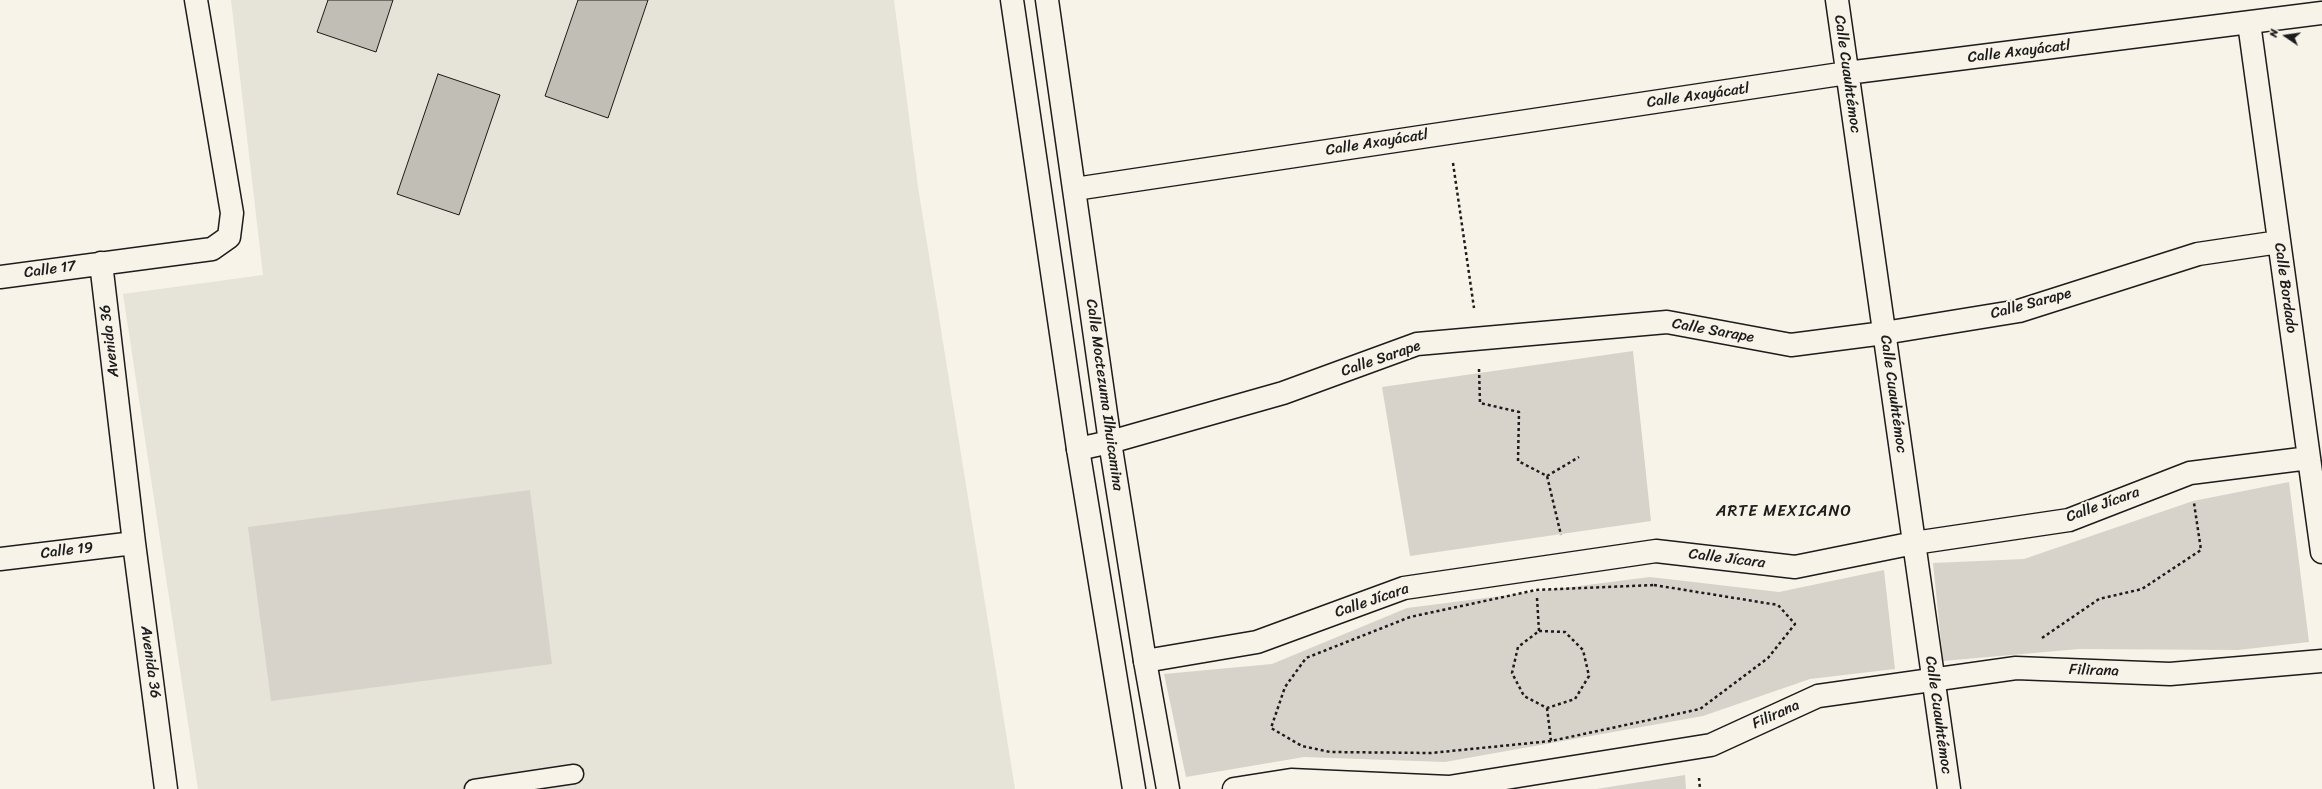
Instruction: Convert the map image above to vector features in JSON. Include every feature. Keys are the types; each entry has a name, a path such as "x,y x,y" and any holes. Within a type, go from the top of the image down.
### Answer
{"street":[{"path":"101,264 212,250 229,237 232,213 196,0"},
{"path":"1012,0 1078,449 1134,789"},
{"name":"Calle Moctezuma Ilhuicamina","path":"1047,0 1110,442 1145,661 1168,789"},
{"name":"Calle Cuauhtémoc","path":"1837,0 1949,789"},
{"name":"Calle Axayácatl","path":"1075,189 1847,73 2322,13"},
{"name":"Calle Bordado","path":"2249,23 2322,552"},
{"name":"Calle Sarape","path":"1078,449 1110,442 1283,393 1417,344 1667,322 1791,345 1884,334 2019,310 2198,254 2279,242"},
{"name":"Calle 17","path":"0,277 101,264"},
{"name":"Avenida 36","path":"101,264 134,543 166,789"},
{"name":"Calle Jícara","path":"1145,661 1257,642 1404,588 1656,551 1795,567 1914,542 2069,520 2190,474 2309,458"},
{"name":"Calle 19","path":"0,559 134,543"},
{"name":"Filirana","path":"1234,789 1291,780 1449,787 1711,745 1818,696 1933,681 2013,668 2170,674 2322,660"}],"lane":[{"path":"474,789 574,774"}],"path":[{"path":"1449,132 1478,339 1480,403 1519,412 1518,461 1547,476 1568,565"},
{"path":"1547,476 1579,457"},
{"path":"2013,668 2018,654 2099,599 2142,589 2201,550 2190,474"},
{"path":"1654,585 1778,605 1795,624 1768,658 1700,708 1551,741 1431,753 1330,752 1302,746 1271,728 1286,687 1306,658 1410,617 1536,590 1654,585"},
{"path":"1536,590 1539,631"},
{"path":"1539,631 1565,632 1582,650 1589,676 1575,699 1547,708 1524,696 1512,673 1518,648 1539,631"},
{"path":"1547,708 1551,741"}],"shaded area":[{"path":"231,0 894,0 918,187 1015,789 198,789 123,294 263,275"},
{"path":"1633,351 1651,521 1410,556 1382,387"},
{"path":"2289,482 2309,642 2238,650 2079,649 1943,661 1933,563 2024,559 2193,501"},
{"path":"530,490 552,664 271,701 248,527"},
{"path":"1884,570 1895,669 1810,679 1703,716 1445,762 1304,757 1186,777 1164,674 1272,664 1407,608 1650,577 1779,592"},
{"path":"1685,775 1686,789 1596,789"}],"building":[{"path":"328,0 393,0 376,52 317,32"},
{"path":"578,0 648,0 608,118 545,96"},
{"path":"438,74 500,95 459,215 397,194"}],"district":[{"name":"ARTE MEXICANO","path":"1784,512"}]}
